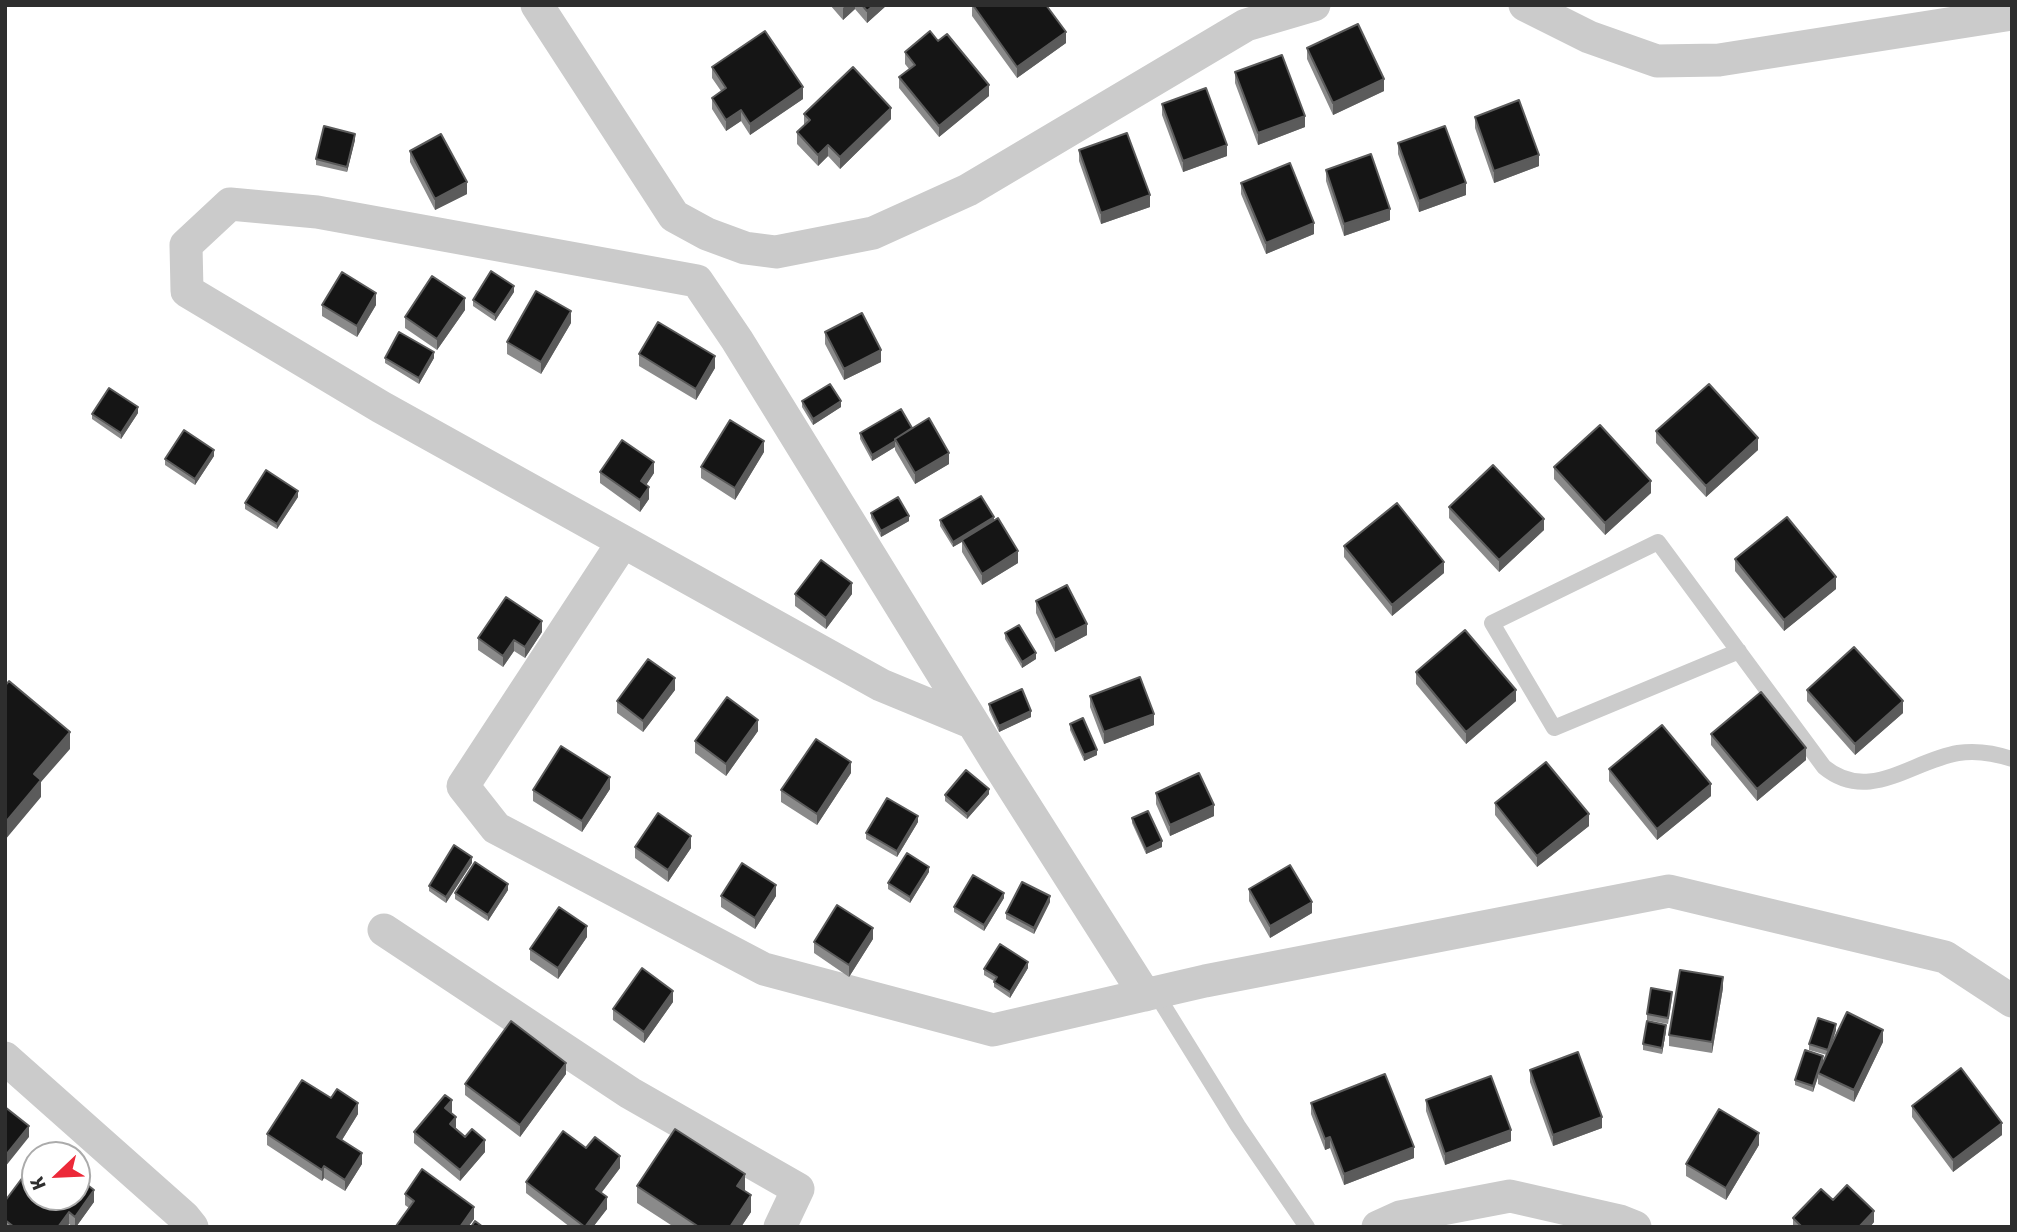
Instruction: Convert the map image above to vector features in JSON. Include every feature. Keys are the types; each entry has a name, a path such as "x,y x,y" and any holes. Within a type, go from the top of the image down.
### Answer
{"street":[{"path":"537,5 674,216 708,234 745,248 776,252 873,233 968,190 1246,25 1314,5"},
{"path":"1525,5 1589,37 1657,61 1719,60 2012,14"},
{"path":"973,723 881,685 382,407 187,291 186,245 230,204 317,212 697,281 737,340 973,723 1150,994"},
{"path":"623,542 463,786 496,828 764,969 993,1030 1205,981 1669,891 1945,957 2012,1001"},
{"path":"384,930 631,1093 798,1189 780,1227"},
{"path":"5,1058 183,1223"},
{"path":"1378,1227 1400,1217 1510,1196 1620,1221 1634,1227"}],"lane":[{"path":"1739,651 1554,728 1492,623 1658,542 1739,651 1824,767 1836,776 1849,782 1871,782 1956,753 1976,751 1996,753 2012,759"},
{"path":"1150,994 1307,1227"}],"building":[{"path":"862,5 874,5 867,11"},
{"path":"973,5 1046,5 1066,32 1017,67"},
{"path":"1358,24 1384,79 1333,103 1307,48"},
{"path":"765,31 803,87 750,124 741,110 726,120 712,98 726,88 712,67"},
{"path":"930,31 938,41 947,34 989,85 939,126 899,77 915,65 905,52"},
{"path":"1282,55 1305,116 1258,133 1235,72"},
{"path":"853,67 891,108 840,157 828,145 818,155 797,132 810,120 804,114"},
{"path":"1206,88 1227,145 1183,161 1162,104"},
{"path":"1519,100 1539,155 1494,171 1475,117"},
{"path":"324,126 355,134 347,167 316,159"},
{"path":"1445,126 1466,183 1419,201 1398,143"},
{"path":"1127,133 1150,195 1101,213 1079,150"},
{"path":"441,134 467,182 435,199 410,151"},
{"path":"1371,154 1390,209 1344,224 1326,170"},
{"path":"1290,163 1314,223 1266,243 1241,183"},
{"path":"491,271 514,286 495,315 473,300"},
{"path":"342,272 376,293 357,326 322,305"},
{"path":"432,276 465,298 437,339 405,317"},
{"path":"536,291 571,311 541,362 507,342"},
{"path":"862,313 881,350 844,369 825,332"},
{"path":"658,322 715,356 696,389 639,354"},
{"path":"399,332 434,352 419,378 385,358"},
{"path":"830,384 841,401 813,419 802,401"},
{"path":"1709,384 1758,438 1706,486 1656,431"},
{"path":"109,388 138,407 121,433 92,414"},
{"path":"901,409 912,428 872,455 860,433"},
{"path":"929,418 949,453 915,473 895,439"},
{"path":"730,420 764,441 735,488 701,467"},
{"path":"1600,425 1651,481 1605,523 1554,467"},
{"path":"184,430 214,450 195,479 165,459"},
{"path":"622,440 654,462 641,481 649,487 640,500 600,472"},
{"path":"1493,465 1544,519 1499,560 1449,507"},
{"path":"266,470 298,491 277,524 245,503"},
{"path":"981,496 994,517 953,542 940,520"},
{"path":"898,497 909,516 881,531 871,513"},
{"path":"1397,503 1444,562 1392,605 1344,546"},
{"path":"1787,517 1836,577 1784,620 1735,559"},
{"path":"998,518 1018,551 982,574 962,540"},
{"path":"821,560 852,583 826,618 795,594"},
{"path":"1067,585 1087,624 1055,640 1036,601"},
{"path":"506,597 542,621 525,647 514,640 503,656 478,638"},
{"path":"1019,625 1036,653 1022,662 1005,633"},
{"path":"1465,630 1516,690 1466,732 1416,672"},
{"path":"1854,647 1903,701 1855,744 1807,690"},
{"path":"648,659 675,678 643,721 617,701"},
{"path":"1140,677 1154,714 1104,732 1090,696"},
{"path":"9,681 70,732 34,774 41,780 5,823 5,686"},
{"path":"1022,689 1031,711 999,726 989,704"},
{"path":"1761,692 1806,748 1757,789 1711,734"},
{"path":"727,697 758,720 726,764 695,741"},
{"path":"1083,718 1097,750 1084,755 1070,724"},
{"path":"1662,725 1711,784 1657,829 1609,769"},
{"path":"816,739 851,762 817,814 781,790"},
{"path":"561,746 610,777 582,821 533,790"},
{"path":"1546,762 1589,814 1537,856 1495,803"},
{"path":"966,770 989,789 967,814 945,795"},
{"path":"1199,773 1214,805 1170,825 1156,793"},
{"path":"887,798 918,816 897,851 866,833"},
{"path":"1148,811 1162,841 1146,849 1132,818"},
{"path":"658,813 691,836 668,870 635,847"},
{"path":"454,845 472,857 446,897 429,886"},
{"path":"907,853 929,867 910,897 888,883"},
{"path":"475,862 508,884 488,915 455,893"},
{"path":"742,863 776,885 755,918 721,896"},
{"path":"1290,865 1312,902 1270,926 1249,889"},
{"path":"973,875 1004,893 984,925 954,907"},
{"path":"1022,882 1050,896 1034,928 1006,913"},
{"path":"837,905 873,928 849,965 814,942"},
{"path":"559,907 587,926 558,968 530,949"},
{"path":"1000,944 1028,962 1010,992 994,982 997,977 984,969"},
{"path":"642,968 673,991 644,1032 613,1009"},
{"path":"1680,970 1723,977 1712,1042 1669,1035"},
{"path":"1651,988 1672,992 1668,1018 1647,1014"},
{"path":"1847,1012 1883,1030 1854,1090 1818,1073"},
{"path":"1818,1018 1836,1024 1828,1050 1809,1044"},
{"path":"511,1021 566,1063 520,1125 465,1084"},
{"path":"1647,1021 1666,1025 1662,1048 1643,1044"},
{"path":"1805,1050 1823,1056 1813,1086 1795,1080"},
{"path":"1578,1052 1602,1117 1553,1135 1530,1070"},
{"path":"1961,1068 2002,1123 1953,1160 1912,1106"},
{"path":"1385,1074 1414,1147 1344,1174 1330,1137 1325,1139 1311,1103"},
{"path":"1491,1076 1511,1130 1445,1154 1426,1100"},
{"path":"302,1080 331,1098 337,1089 358,1103 337,1137 362,1153 345,1180 324,1166 322,1170 267,1134"},
{"path":"445,1095 452,1100 445,1108 456,1117 450,1124 465,1137 472,1129 485,1140 460,1170 414,1132"},
{"path":"5,1107 29,1126 5,1156"},
{"path":"1719,1109 1759,1133 1726,1188 1686,1164"},
{"path":"675,1129 745,1174 737,1186 751,1195 730,1227 699,1227 637,1186"},
{"path":"563,1131 586,1148 595,1137 620,1156 596,1189 607,1197 585,1227 526,1182"},
{"path":"422,1169 474,1207 460,1227 396,1226 414,1201 405,1194"},
{"path":"21,1180 21,1211 79,1211 75,1217 69,1212 58,1227 14,1227 5,1220 5,1201"},
{"path":"1847,1185 1874,1211 1859,1227 1802,1227 1793,1218 1821,1189 1833,1200"},
{"path":"475,1221 483,1227 471,1227"}]}
